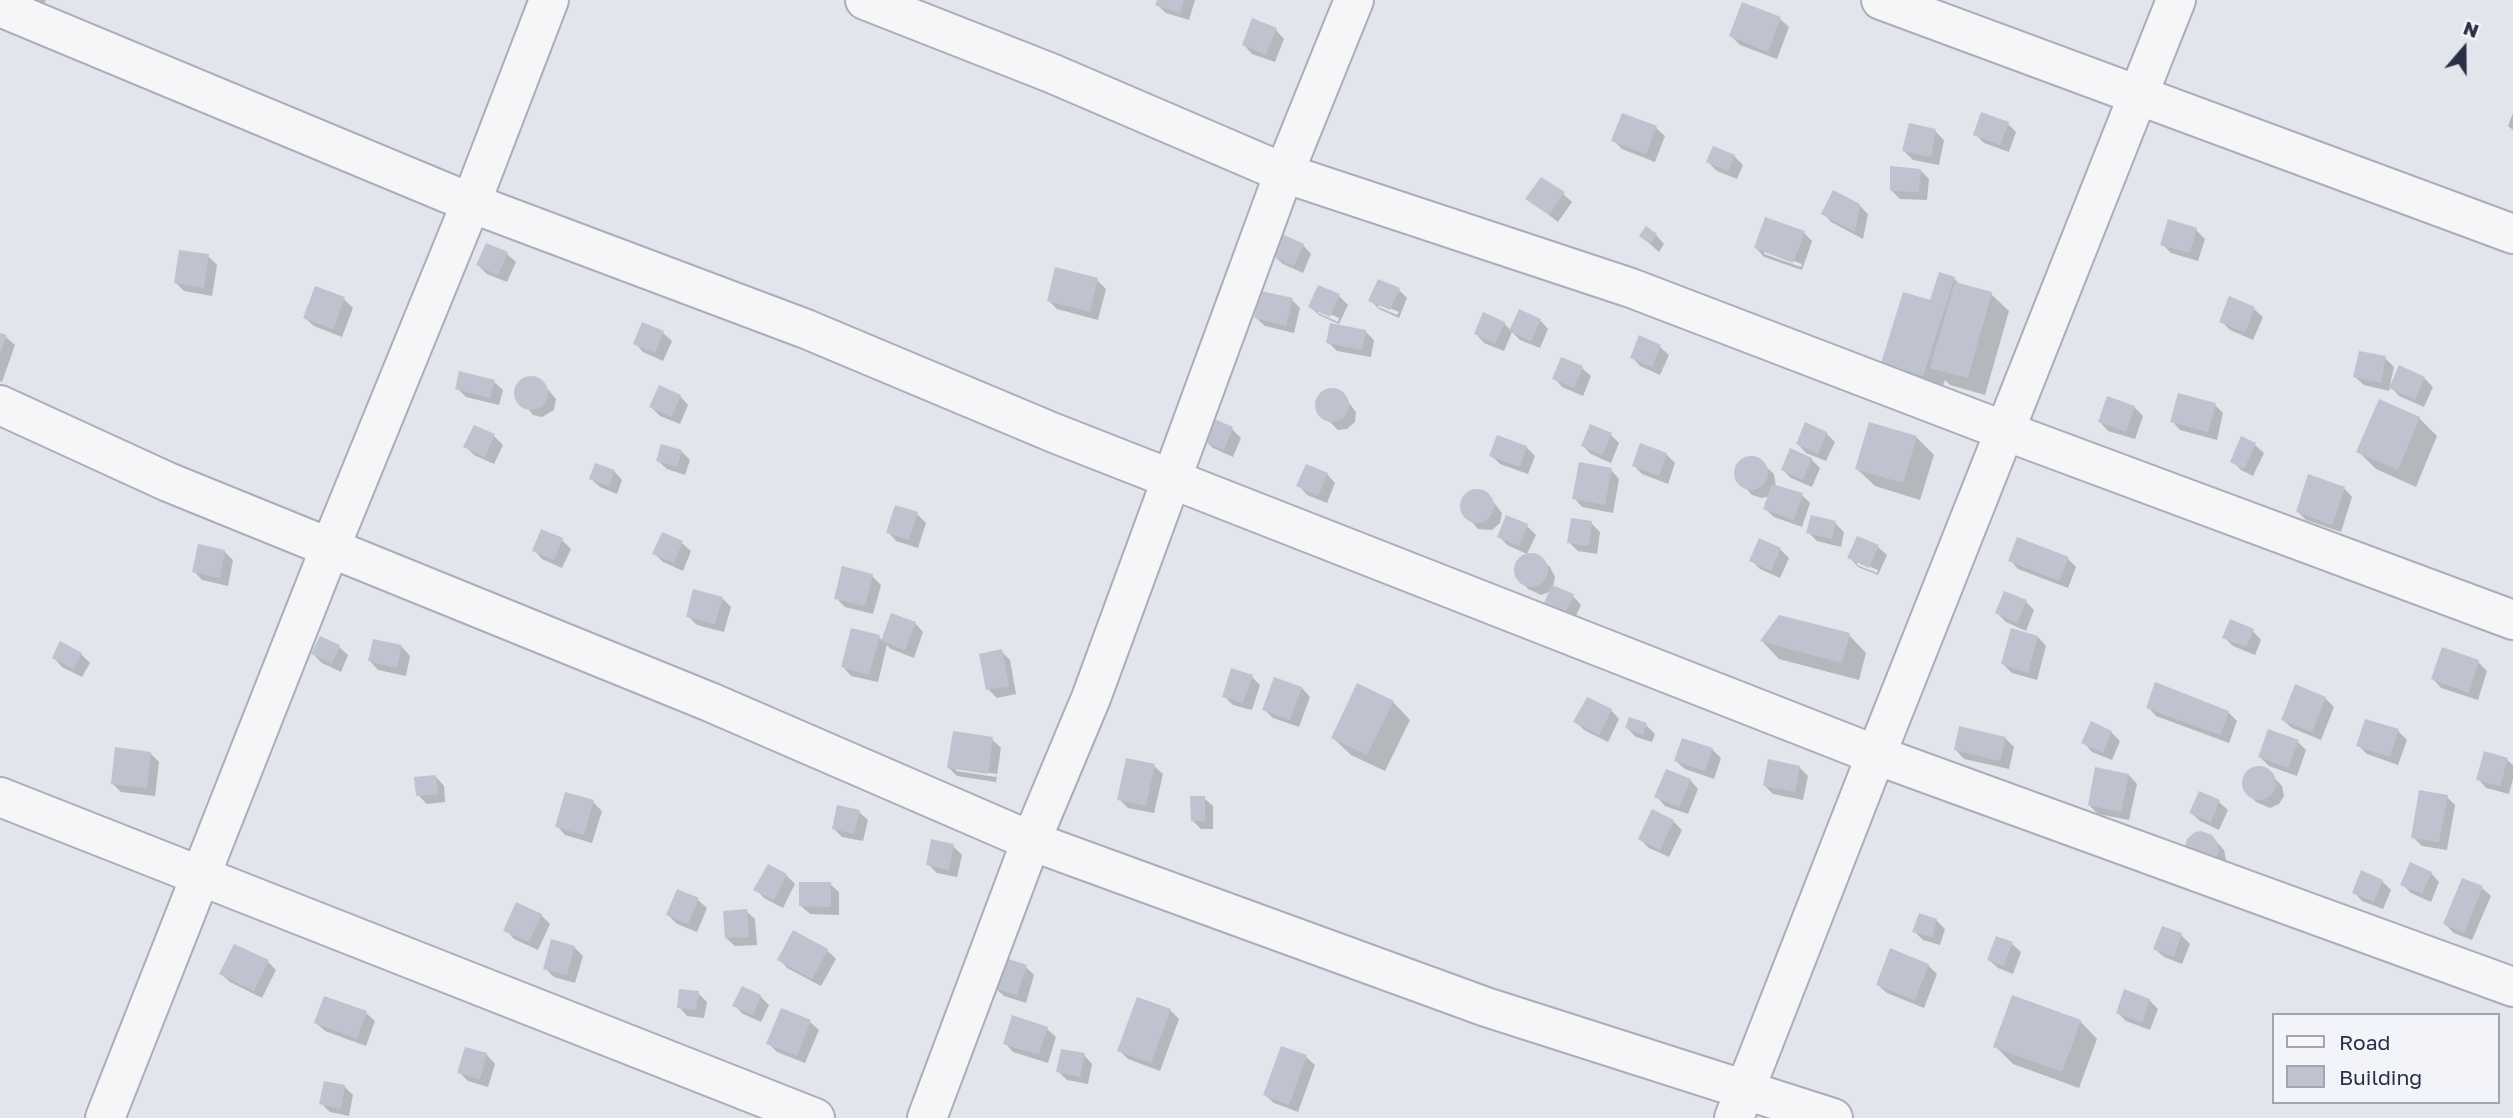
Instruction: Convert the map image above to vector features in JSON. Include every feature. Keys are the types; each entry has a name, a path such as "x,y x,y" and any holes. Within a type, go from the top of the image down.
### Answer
{"street":[{"path":"105,1118 330,548 471,204 549,0"},
{"path":"865,0 1051,73 1284,173 1631,288 2513,620"},
{"path":"928,1118 1031,841 1091,698 1284,173 1354,0"},
{"path":"1881,0 2513,234"},
{"path":"1739,1104 2176,0"},
{"path":"0,7 471,204 806,329 1054,433 1876,755 2513,987"},
{"path":"0,405 168,482 710,702 1031,841 1486,1007 1739,1104 1833,1118"},
{"path":"0,797 815,1118"}],"building":[{"path":"1157,0 1184,0 1180,13 1155,5"},
{"path":"1742,2 1781,17 1768,52 1729,36"},
{"path":"1252,18 1277,28 1266,55 1242,45"},
{"path":"1981,112 2009,122 2000,145 1973,135"},
{"path":"1622,113 1657,126 1646,154 1611,141"},
{"path":"1909,123 1936,129 1931,157 1902,151"},
{"path":"1713,146 1735,155 1728,171 1706,162"},
{"path":"1890,166 1921,169 1919,192 1890,191"},
{"path":"1541,177 1565,192 1549,215 1525,199"},
{"path":"1833,190 1860,204 1855,232 1821,214"},
{"path":"1765,217 1805,231 1793,263 1754,248"},
{"path":"2168,219 2197,228 2190,253 2160,245"},
{"path":"1646,226 1657,234 1650,244 1639,236"},
{"path":"1282,234 1304,244 1294,266 1272,256"},
{"path":"486,243 508,252 498,275 476,265"},
{"path":"179,250 209,254 204,288 174,283"},
{"path":"1055,267 1098,278 1090,312 1047,301"},
{"path":"1939,272 1955,277 1923,376 1881,363 1903,292 1930,300"},
{"path":"1378,279 1400,288 1390,310 1368,301"},
{"path":"1955,282 1992,292 1968,378 1930,368"},
{"path":"1318,285 1340,294 1330,317 1308,307"},
{"path":"315,286 345,297 333,329 303,318"},
{"path":"1261,291 1293,298 1286,326 1254,318"},
{"path":"2229,296 2255,307 2245,332 2219,322"},
{"path":"1519,309 1541,319 1531,341 1509,331"},
{"path":"1483,312 1505,322 1495,344 1474,334"},
{"path":"642,322 664,331 655,353 633,344"},
{"path":"1330,323 1366,330 1362,350 1326,343"},
{"path":"0,333 7,335 0,355"},
{"path":"1639,335 1661,345 1652,367 1630,358"},
{"path":"2359,351 2386,356 2381,383 2353,377"},
{"path":"1561,357 1583,366 1574,388 1552,379"},
{"path":"2399,365 2425,377 2415,400 2389,388"},
{"path":"459,371 495,380 490,398 455,389"},
{"path":"531,376 543,381 548,393 543,405 531,410 519,405 514,393 519,381"},
{"path":"659,385 681,395 671,417 649,407"},
{"path":"1332,388 1344,393 1349,405 1344,417 1332,422 1320,417 1315,405 1320,393"},
{"path":"2178,393 2216,403 2208,432 2170,422"},
{"path":"2107,396 2135,406 2126,432 2098,422"},
{"path":"2379,399 2420,417 2398,470 2356,452"},
{"path":"1212,418 1233,427 1224,450 1202,440"},
{"path":"1805,422 1827,432 1818,454 1796,444"},
{"path":"1869,422 1917,436 1903,483 1855,469"},
{"path":"1590,424 1612,433 1602,455 1581,446"},
{"path":"474,425 495,434 485,457 463,447"},
{"path":"1497,435 1527,446 1520,467 1489,456"},
{"path":"2241,436 2256,443 2244,469 2230,462"},
{"path":"1640,443 1667,453 1659,476 1632,466"},
{"path":"661,444 682,450 677,467 656,461"},
{"path":"1790,448 1812,458 1803,480 1781,470"},
{"path":"1751,456 1763,461 1768,473 1763,485 1751,490 1739,485 1734,473 1739,461"},
{"path":"1579,462 1612,468 1605,505 1572,499"},
{"path":"595,463 615,470 609,486 589,479"},
{"path":"1306,464 1328,473 1318,496 1296,486"},
{"path":"2308,474 2345,487 2332,525 2296,512"},
{"path":"1772,484 1803,493 1794,520 1763,509"},
{"path":"1477,489 1489,494 1494,506 1489,518 1477,523 1465,518 1460,506 1465,494"},
{"path":"895,505 918,512 909,540 886,533"},
{"path":"1506,515 1528,524 1519,546 1497,537"},
{"path":"1811,515 1836,521 1832,539 1806,533"},
{"path":"1571,518 1592,521 1589,546 1567,543"},
{"path":"541,529 563,538 554,560 532,551"},
{"path":"662,532 683,541 674,563 652,554"},
{"path":"1857,536 1879,545 1869,568 1847,558"},
{"path":"2017,537 2069,557 2059,581 2008,561"},
{"path":"1759,538 1781,548 1771,571 1749,561"},
{"path":"198,544 225,550 220,578 192,572"},
{"path":"1531,553 1543,558 1548,570 1543,582 1531,587 1519,582 1514,570 1519,558"},
{"path":"842,566 873,574 865,606 834,599"},
{"path":"1552,585 1574,594 1565,613 1544,603"},
{"path":"693,589 723,597 715,624 686,617"},
{"path":"2004,591 2027,600 2017,623 1995,613"},
{"path":"891,613 916,622 905,650 881,641"},
{"path":"1779,615 1850,633 1842,663 1760,641"},
{"path":"2230,619 2254,629 2246,647 2222,638"},
{"path":"851,628 880,635 869,675 841,667"},
{"path":"2011,628 2038,636 2028,673 2001,664"},
{"path":"320,636 340,645 332,664 311,654"},
{"path":"373,639 402,645 397,668 368,661"},
{"path":"60,641 82,653 73,669 52,658"},
{"path":"2442,647 2479,660 2469,693 2431,679"},
{"path":"1002,649 1009,686 986,690 979,654"},
{"path":"1231,668 1253,675 1243,703 1222,697"},
{"path":"1274,677 1302,687 1290,720 1262,710"},
{"path":"2155,682 2229,711 2220,735 2146,708"},
{"path":"1357,683 1394,701 1367,755 1331,738"},
{"path":"2295,684 2326,697 2312,732 2281,720"},
{"path":"1587,697 1612,709 1599,735 1573,722"},
{"path":"1629,717 1647,723 1643,735 1625,728"},
{"path":"2365,719 2399,729 2390,757 2356,746"},
{"path":"2091,721 2112,731 2103,753 2081,743"},
{"path":"1959,726 2006,737 2000,761 1954,750"},
{"path":"2268,729 2299,740 2288,768 2258,757"},
{"path":"953,731 993,737 988,774 947,768"},
{"path":"1682,738 1713,748 1705,771 1674,761"},
{"path":"115,747 151,752 147,788 111,784"},
{"path":"2484,751 2508,758 2500,786 2476,780"},
{"path":"1126,758 1155,764 1146,806 1117,800"},
{"path":"1768,759 1800,766 1795,792 1763,786"},
{"path":"2259,766 2271,771 2276,783 2271,795 2259,800 2247,795 2242,783 2247,771"},
{"path":"2095,767 2129,774 2121,812 2088,805"},
{"path":"1666,769 1691,779 1679,807 1654,797"},
{"path":"436,775 438,794 416,796 414,777"},
{"path":"2419,790 2448,795 2439,842 2411,838"},
{"path":"2199,791 2220,800 2211,822 2189,813"},
{"path":"565,792 594,800 584,835 555,827"},
{"path":"1190,796 1205,796 1205,821 1191,821"},
{"path":"837,805 860,810 854,834 832,829"},
{"path":"1652,809 1674,820 1660,850 1638,839"},
{"path":"2195,832 2212,835 2216,840 2219,851 2213,861 2184,849 2187,839"},
{"path":"931,839 954,844 949,870 926,865"},
{"path":"2410,862 2432,872 2422,894 2400,885"},
{"path":"768,864 787,874 774,900 753,890"},
{"path":"2361,870 2383,880 2374,902 2352,893"},
{"path":"2462,878 2483,886 2464,933 2443,924"},
{"path":"799,882 831,882 831,907 799,906"},
{"path":"677,889 699,898 688,924 666,915"},
{"path":"516,902 542,914 529,942 503,931"},
{"path":"747,909 749,937 725,938 723,911"},
{"path":"1919,913 1937,919 1932,937 1912,932"},
{"path":"2162,926 2182,933 2174,957 2153,949"},
{"path":"793,930 828,949 812,979 777,960"},
{"path":"1996,936 2013,942 2004,966 1987,960"},
{"path":"551,939 575,946 567,975 543,969"},
{"path":"234,944 269,960 254,991 219,974"},
{"path":"1890,948 1929,964 1915,1000 1876,985"},
{"path":"1003,957 1027,965 1017,995 993,988"},
{"path":"742,986 761,995 753,1015 732,1006"},
{"path":"679,989 699,991 696,1010 677,1008"},
{"path":"2124,989 2150,999 2142,1023 2116,1013"},
{"path":"2012,995 2081,1020 2062,1072 1993,1047"},
{"path":"324,996 367,1011 357,1039 314,1023"},
{"path":"1137,997 1171,1009 1151,1063 1117,1051"},
{"path":"781,1008 811,1020 797,1056 766,1044"},
{"path":"1012,1015 1048,1027 1039,1055 1003,1044"},
{"path":"1281,1046 1307,1055 1289,1105 1263,1095"},
{"path":"465,1047 487,1053 480,1079 457,1073"},
{"path":"1061,1049 1085,1053 1080,1077 1056,1072"},
{"path":"324,1081 345,1085 341,1109 319,1104"}]}
